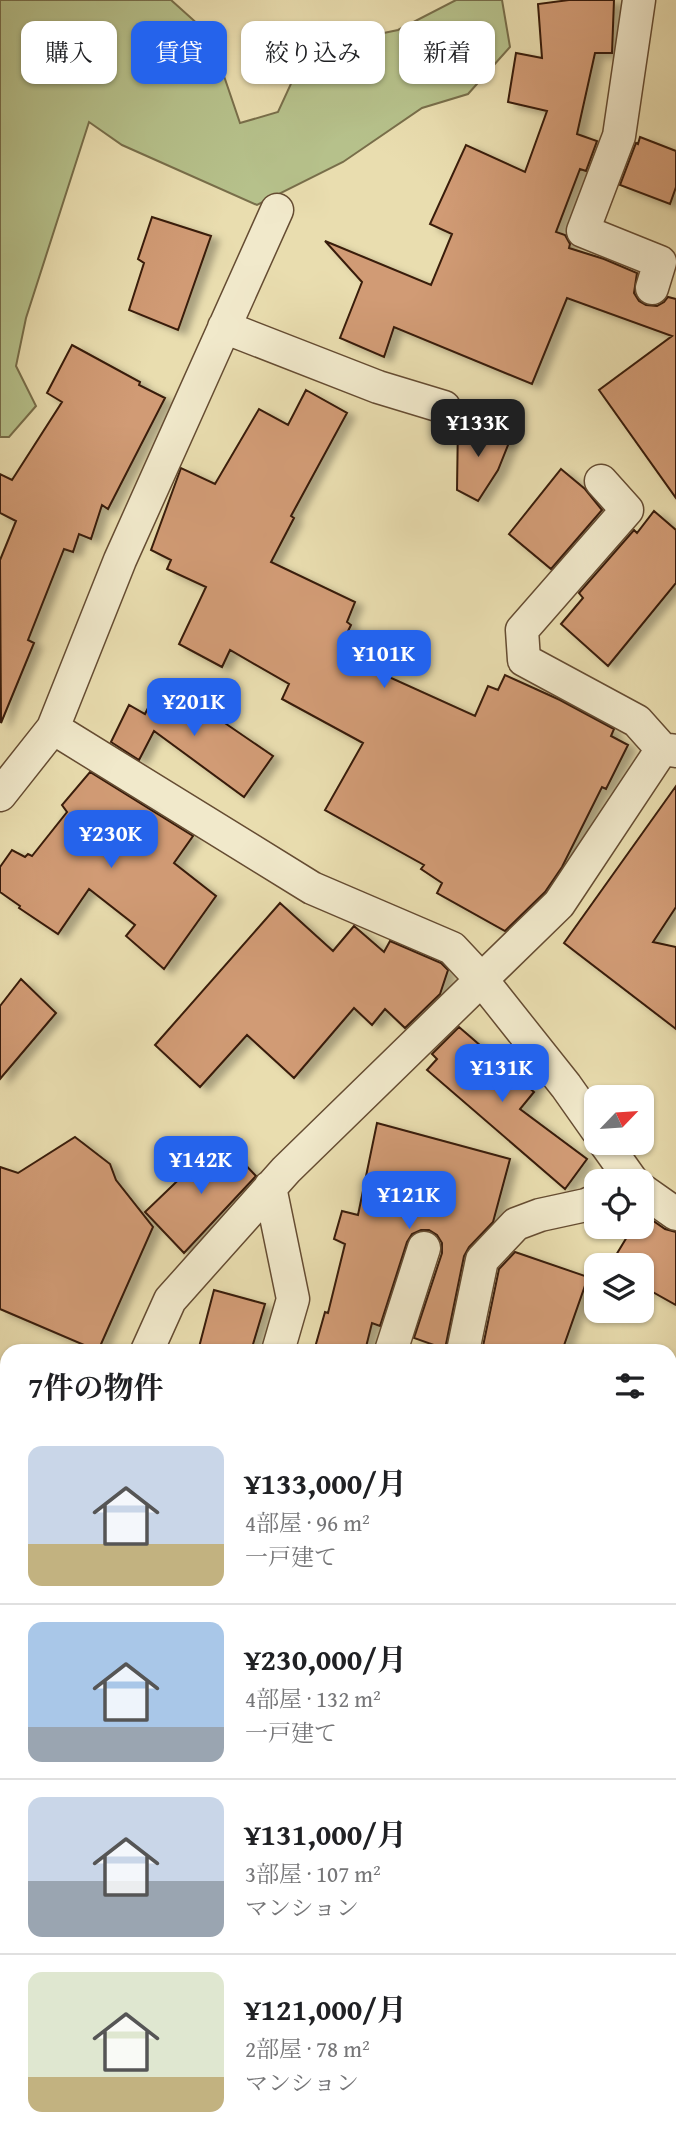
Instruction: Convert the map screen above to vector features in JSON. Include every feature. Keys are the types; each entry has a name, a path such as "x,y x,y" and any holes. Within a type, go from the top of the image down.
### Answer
{"street":[{"path":"639,0 619,136 583,231 660,262 652,288"},
{"path":"0,794 53,728 120,560 276,210"},
{"path":"224,327 378,387 444,407"},
{"path":"150,1344 170,1300 286,1170 559,904 669,750 637,720 524,660 522,629 627,509 601,481"},
{"path":"53,728 312,888 452,948 481,979 584,1112"},
{"path":"271,1187 293,1299 280,1344"},
{"path":"654,1198 676,1214"},
{"path":"464,1344 482,1260 516,1224 540,1215 584,1205"},
{"path":"393,1344 424,1248"}],"green space":[{"path":"0,0 171,0 194,21 131,21 131,84 227,84 240,123 278,112 291,84 385,84 385,33 399,29 399,84 477,84 468,94 422,108 343,162 257,205 122,145 89,122 26,318 16,366 36,406 9,437 0,437"},
{"path":"456,0 502,0 510,47 495,64 495,21 415,21"}],"building":[{"path":"569,0 614,0 612,53 595,53 577,134 597,141 586,171 580,169 556,232 565,235 570,244 569,248 637,273 634,293 639,301 646,305 657,306 668,297 676,299 676,498 599,390 672,336 567,298 532,384 394,327 384,357 340,338 362,282 325,241 431,285 452,234 430,224 466,145 525,172 547,111 508,102 516,53 542,58 538,4"},
{"path":"640,137 676,151 676,187 670,204 620,185"},
{"path":"152,217 211,236 178,330 129,310 144,263 138,259"},
{"path":"72,345 165,398 108,509 102,505 91,539 79,534 73,552 64,549 28,640 34,643 1,723 0,560 16,521 0,513 0,474 12,480 62,402 47,393"},
{"path":"306,390 347,413 291,516 294,518 271,562 355,602 347,622 351,625 345,637 365,648 358,663 475,716 488,686 498,690 505,675 614,729 611,736 628,745 606,789 602,787 562,867 545,892 505,931 437,893 442,883 421,869 424,865 325,810 363,743 282,699 289,684 230,650 222,667 179,644 206,587 167,569 171,560 151,550 181,468 215,484 259,409 288,425"},
{"path":"458,421 510,440 498,470 478,501 457,490"},
{"path":"561,469 585,489 602,510 551,569 509,534"},
{"path":"654,511 676,530 676,583 608,666 561,624 583,598 579,593 634,530 637,533"},
{"path":"162,680 273,756 244,797 154,731 139,760 111,742 129,705 145,714"},
{"path":"90,772 193,836 174,863 216,896 164,969 126,936 135,925 89,889 58,934 0,892 0,867 12,850 25,857 28,854 32,856 67,812 62,805"},
{"path":"676,786 676,907 653,942 676,947 676,1029 564,943"},
{"path":"280,903 333,951 354,926 384,952 390,941 441,963 448,970 440,994 405,1028 385,1009 372,1025 354,1008 294,1078 247,1035 200,1087 155,1045"},
{"path":"21,979 56,1013 0,1079 0,1006"},
{"path":"459,1027 534,1092 520,1109 587,1159 565,1189 427,1070 437,1059 432,1054"},
{"path":"377,1123 510,1159 493,1222 464,1256 446,1344 431,1344 414,1338 442,1253 442,1243 437,1235 429,1230 421,1230 412,1234 407,1242 380,1326 372,1323 367,1344 316,1344 325,1312 328,1313 345,1244 334,1239 342,1211 358,1215"},
{"path":"75,1137 110,1164 116,1180 153,1227 101,1344 82,1344 0,1309 0,1167 18,1173"},
{"path":"221,1139 256,1176 184,1253 145,1212"},
{"path":"654,1221 676,1232 676,1305 654,1293 654,1253 617,1253 626,1239 654,1239"},
{"path":"515,1252 584,1276 584,1288 564,1344 483,1344 499,1269"},
{"path":"214,1290 265,1304 253,1344 200,1344"}]}
